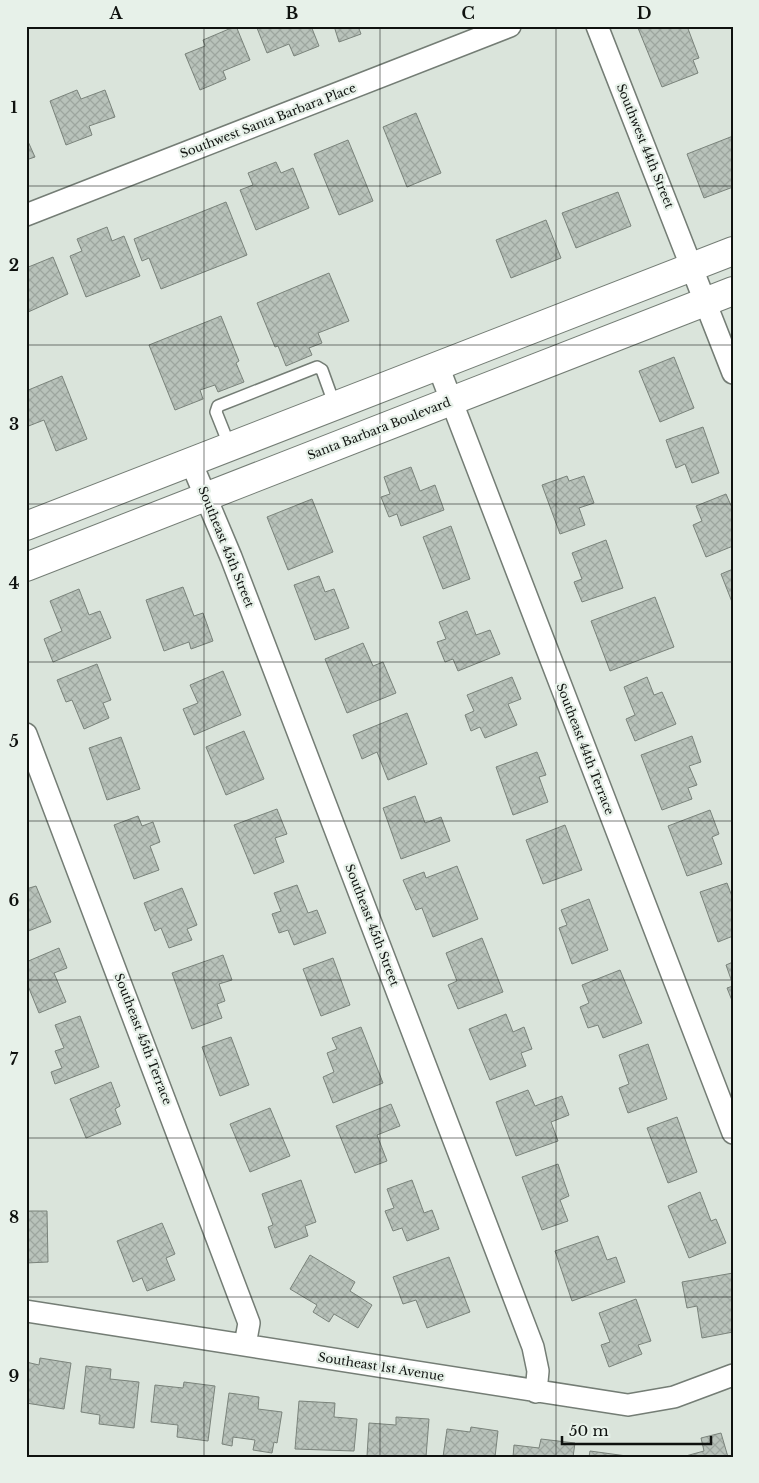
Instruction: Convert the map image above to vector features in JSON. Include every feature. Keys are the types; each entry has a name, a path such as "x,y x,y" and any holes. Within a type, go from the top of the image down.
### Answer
{"main road":[{"path":"26,526 733,251"},
{"name":"Santa Barbara Boulevard","path":"26,567 733,291"}],"street":[{"name":"Southwest Santa Barbara Place","path":"26,215 510,26"},
{"name":"Southwest 44th Street","path":"597,26 733,373"},
{"name":"Southeast 44th Terrace","path":"438,366 733,1133"},
{"name":"Southeast 45th Street","path":"191,462 206,496 533,1347 538,1371 536,1392"},
{"name":"Southeast 45th Terrace","path":"26,734 249,1323 245,1345"},
{"name":"Southeast 1st Avenue","path":"26,1311 628,1405 674,1397 733,1375"}],"lane":[{"path":"230,447 216,412 218,406 317,367 322,370 335,406"}],"building":[{"path":"236,26 250,60 223,71 226,79 200,90 185,54 205,46 203,40"},
{"path":"261,26 311,26 319,46 294,56 289,44 267,53 257,28"},
{"path":"334,26 358,26 361,34 339,42"},
{"path":"641,26 687,26 699,58 693,60 698,73 662,87 638,28"},
{"path":"77,90 81,99 105,90 115,117 89,126 92,135 66,145 50,101"},
{"path":"416,113 441,173 407,187 383,127"},
{"path":"733,136 733,187 704,198 687,154"},
{"path":"26,137 35,157 26,160"},
{"path":"348,140 373,201 339,215 314,154"},
{"path":"276,162 281,173 293,168 309,208 256,230 240,190 253,185 248,173"},
{"path":"618,192 631,226 576,248 562,213"},
{"path":"226,202 247,255 161,289 149,258 142,261 134,239"},
{"path":"546,220 561,258 511,278 496,240"},
{"path":"107,227 112,241 124,236 140,276 86,297 70,256 82,251 77,239"},
{"path":"53,257 68,294 26,313 26,268"},
{"path":"329,273 349,321 318,333 322,343 309,348 312,355 286,366 278,346 275,347 257,303"},
{"path":"221,316 239,361 236,363 244,382 218,392 215,385 200,390 203,399 175,410 149,345"},
{"path":"674,357 694,408 660,422 639,371"},
{"path":"62,376 87,439 56,451 44,420 26,427 26,391"},
{"path":"703,427 719,473 692,483 685,464 676,468 666,440"},
{"path":"411,467 420,491 435,485 444,510 401,526 397,514 389,517 381,497 390,494 384,477"},
{"path":"567,476 569,481 584,476 594,503 579,508 585,525 560,534 542,485"},
{"path":"726,494 733,510 733,546 706,557 693,525 702,521 696,506"},
{"path":"312,499 333,552 288,570 267,517"},
{"path":"451,526 470,579 443,589 423,537"},
{"path":"606,540 623,588 582,602 574,582 582,579 572,553"},
{"path":"733,569 733,602 732,602 721,574"},
{"path":"319,576 325,592 334,589 349,628 315,640 294,585"},
{"path":"183,587 194,616 203,613 213,641 191,649 189,642 164,651 146,600"},
{"path":"79,589 89,615 100,611 111,638 53,662 44,639 62,631 50,601"},
{"path":"655,597 674,647 610,671 591,621"},
{"path":"467,611 476,635 490,630 500,654 458,671 453,659 445,662 437,642 446,639 439,622"},
{"path":"363,643 373,666 383,662 396,693 347,713 325,659"},
{"path":"97,664 111,700 103,703 109,718 84,729 72,700 66,702 57,680"},
{"path":"223,671 241,715 194,735 183,709 198,703 190,685"},
{"path":"512,677 521,699 508,704 517,725 485,738 480,727 471,731 465,715 474,711 467,695"},
{"path":"647,677 654,695 662,692 676,724 635,741 626,719 635,715 624,687"},
{"path":"407,713 427,764 388,780 377,752 362,759 353,735"},
{"path":"244,731 264,779 226,795 206,747"},
{"path":"692,736 701,762 689,766 697,785 688,788 692,799 662,810 641,755"},
{"path":"121,737 140,789 107,800 89,748"},
{"path":"537,752 546,775 539,777 548,802 513,815 496,767"},
{"path":"415,796 425,823 441,817 450,841 401,859 383,808"},
{"path":"277,809 287,834 275,838 284,862 254,874 234,825"},
{"path":"710,810 719,834 712,837 722,864 687,876 668,826"},
{"path":"138,816 142,826 153,822 160,842 150,846 159,870 134,879 114,825"},
{"path":"565,825 582,870 543,884 526,840"},
{"path":"457,866 478,919 433,937 422,908 416,910 403,880 424,872 426,878"},
{"path":"727,883 733,899 733,936 718,942 700,892"},
{"path":"297,885 308,913 317,910 326,933 294,945 288,930 279,933 272,914 281,911 274,893"},
{"path":"36,886 51,922 26,932 26,889"},
{"path":"182,888 197,925 187,929 192,940 169,948 161,928 155,931 144,903"},
{"path":"589,899 608,950 572,964 559,928 567,925 561,910"},
{"path":"482,938 503,992 458,1009 448,985 457,981 446,953"},
{"path":"59,948 67,968 54,973 66,1002 39,1013 26,981 26,962"},
{"path":"223,955 232,980 219,984 225,1001 217,1004 222,1018 192,1029 172,973"},
{"path":"333,958 350,1005 321,1016 303,969"},
{"path":"733,962 733,985 726,965"},
{"path":"620,970 642,1023 603,1038 598,1025 588,1028 580,1007 589,1003 582,985"},
{"path":"733,986 733,1003 727,988"},
{"path":"506,1014 513,1032 524,1027 532,1049 521,1053 526,1066 490,1080 469,1029"},
{"path":"80,1016 99,1067 55,1084 51,1072 62,1068 55,1051 64,1048 55,1025"},
{"path":"361,1027 383,1083 333,1103 323,1077 334,1072 327,1053 337,1049 332,1038"},
{"path":"231,1037 249,1085 220,1096 202,1047"},
{"path":"648,1044 667,1099 628,1113 619,1088 629,1084 619,1055"},
{"path":"111,1082 120,1106 115,1109 121,1124 86,1138 70,1099"},
{"path":"528,1090 535,1106 562,1096 569,1115 551,1122 558,1141 516,1156 496,1102"},
{"path":"391,1104 400,1126 377,1135 387,1161 355,1173 336,1126"},
{"path":"270,1108 290,1156 250,1172 230,1124"},
{"path":"677,1117 697,1172 668,1183 647,1128"},
{"path":"558,1164 569,1196 560,1200 568,1221 542,1230 522,1177"},
{"path":"301,1180 316,1222 305,1226 308,1236 275,1248 268,1227 273,1225 262,1194"},
{"path":"412,1180 424,1213 432,1210 439,1229 407,1241 402,1228 393,1231 385,1211 394,1208 387,1189"},
{"path":"700,1192 711,1221 716,1219 726,1243 689,1258 668,1206"},
{"path":"26,1211 47,1211 48,1262 26,1263"},
{"path":"162,1223 175,1254 166,1258 175,1280 147,1291 142,1278 133,1282 117,1241"},
{"path":"598,1236 607,1260 616,1257 625,1282 572,1301 555,1251"},
{"path":"310,1255 355,1282 350,1291 372,1305 358,1328 334,1314 329,1322 313,1312 317,1305 290,1289"},
{"path":"449,1257 470,1312 427,1328 416,1300 403,1304 393,1277"},
{"path":"733,1273 733,1332 702,1338 697,1306 687,1308 682,1282"},
{"path":"636,1299 651,1341 638,1345 642,1354 609,1367 601,1345 610,1342 599,1313"},
{"path":"40,1358 71,1363 64,1409 26,1403 26,1362 39,1365"},
{"path":"86,1366 111,1369 110,1379 139,1382 134,1428 99,1424 100,1415 81,1412"},
{"path":"184,1382 215,1386 208,1441 177,1437 178,1425 151,1422 155,1385 183,1388"},
{"path":"229,1393 259,1397 258,1409 282,1412 277,1443 274,1442 272,1453 253,1450 255,1440 233,1437 232,1446 222,1444"},
{"path":"299,1401 335,1403 334,1417 357,1419 354,1451 295,1449"},
{"path":"396,1417 429,1419 426,1457 367,1456 369,1423 396,1425"},
{"path":"471,1427 498,1431 495,1457 443,1457 447,1429 470,1432"},
{"path":"721,1433 728,1457 682,1457 704,1451 701,1438"},
{"path":"541,1439 575,1443 573,1457 513,1457 514,1445 539,1448"},
{"path":"590,1451 634,1457 589,1457"}]}
